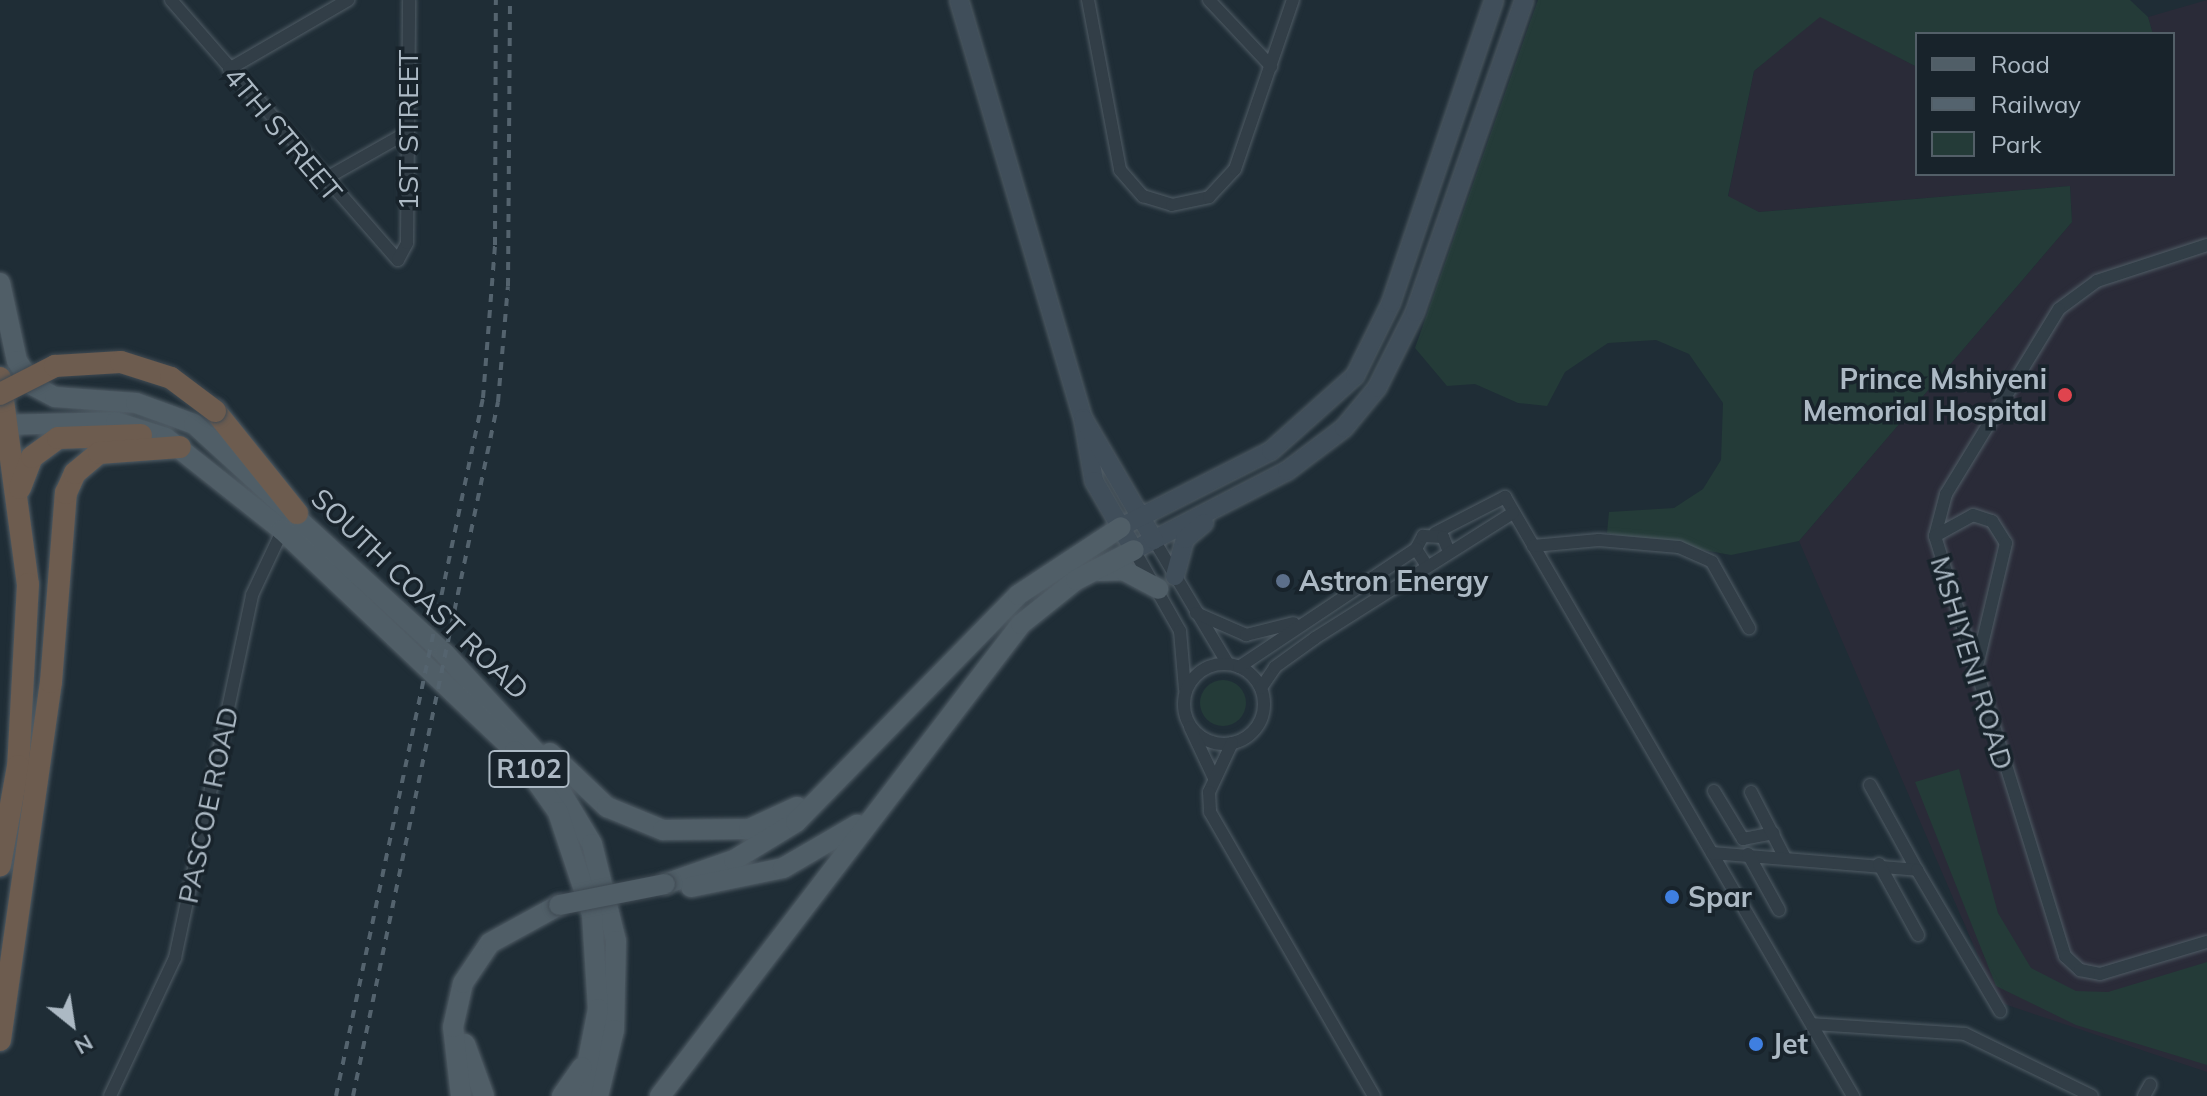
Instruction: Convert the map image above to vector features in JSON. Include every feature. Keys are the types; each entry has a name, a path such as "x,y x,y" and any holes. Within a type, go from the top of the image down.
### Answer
{"highway":[{"path":"0,394 55,366 121,362 171,378 215,411 289,521"},
{"path":"0,378 4,425 19,490 28,584 37,635 32,806"},
{"path":"19,490 32,457 58,438 95,432 173,442"},
{"path":"0,1040 32,806 70,483 87,460 111,449 173,442"},
{"path":"0,865 18,766 28,584"}],"main road":[{"name":"SOUTH COAST ROAD","path":"0,283 17,361 39,390 181,418 289,521 487,720 558,812 584,878 597,941 595,1035 581,1096"},
{"name":"SOUTH COAST ROAD","path":"4,425 116,422 173,442 289,521 445,654 529,742 592,844 617,969 614,1030 598,1096"},
{"path":"664,888 734,860 796,822 1038,578 1121,527"},
{"path":"660,1096 1021,624 1087,574 1134,550"},
{"path":"1087,574 1123,570 1166,582"},
{"path":"445,654 607,807 674,832 721,834 777,819 902,716"},
{"path":"461,1096 453,1027 463,983 490,943 560,909 807,858 849,833 889,795"},
{"path":"484,1096 465,1041 470,983 499,943 560,909"},
{"path":"562,1096 595,1035"}],"street":[{"name":"4TH STREET","path":"171,0 385,253 401,259"},
{"path":"229,69 348,0"},
{"name":"1ST STREET","path":"401,259 407,249 409,0"},
{"path":"959,0 1083,418 1094,481 1134,550 1196,613 1234,665 1261,688"},
{"path":"1088,0 1117,163 1133,188 1157,202 1202,200 1231,176 1293,0"},
{"path":"1209,0 1271,66"},
{"path":"1121,527 1271,451 1355,376 1391,303 1494,0"},
{"path":"1134,550 1242,495 1313,454 1377,388 1415,312 1524,0"},
{"path":"323,180 406,133"},
{"name":"MSHIYENI ROAD","path":"2207,245 2097,281 2059,309 1946,494 1935,536 2051,920 2072,964 2113,972 2207,942"},
{"path":"1083,418 1154,540 1184,648 1190,726 1214,778"},
{"path":"1166,582 1185,539 1242,495"},
{"path":"1185,692 1207,667 1234,665 1416,549 1435,533 1505,497 1853,1095"},
{"path":"1374,1096 1214,823 1207,801 1214,778 1232,743 1259,723 1261,688 1275,667 1427,566 1441,565 1449,552 1513,513"},
{"path":"1935,536 1973,515 1992,521 2006,543 1975,676"},
{"name":"PASCOE ROAD","path":"110,1096 175,958 252,595 289,521"},
{"path":"1435,533 1449,552"},
{"path":"1533,546 1599,540 1679,547 1712,562 1749,628"},
{"path":"1416,549 1427,566"},
{"path":"1196,613 1261,635 1314,615"},
{"path":"1190,726 1209,741 1232,743"},
{"path":"1870,785 2000,1011"},
{"path":"1714,791 1743,839 1773,833"},
{"path":"1751,792 1784,856"},
{"path":"1712,853 1784,856 1917,870"},
{"path":"1748,854 1779,910"},
{"path":"1879,864 1918,935"},
{"path":"1812,1024 1965,1034 2092,1096"}],"shaded area":[{"name":"Prince Mshiyeni Memorial Hospital","path":"2207,0 2207,1072 1998,1002 1799,541 2072,222 2070,186 1759,212 1728,197 1754,71 1820,16 1915,66 1915,176 2175,176 2175,32 2152,32 2148,17"}],"green space":[{"path":"1538,0 2130,0 2148,17 2152,32 1915,32 1915,66 1820,17 1754,71 1728,196 1759,212 2070,186 2072,222 1799,541 1731,555 1607,533 1609,512 1674,508 1703,489 1721,460 1723,403 1689,354 1656,340 1608,343 1565,372 1547,406 1518,403 1475,384 1447,386 1415,348"},
{"path":"1223,680 1239,687 1246,703 1239,719 1223,726 1207,719 1200,703 1207,687"},
{"path":"1959,769 1998,913 2031,968 2076,991 2108,992 2207,962 2207,1065 2076,1025 1996,986 1915,782"}],"railway":[{"path":"336,1096 483,398 495,245 496,0"},
{"path":"353,1096 498,402 508,286 510,0"}],"place":[{"name":"Prince Mshiyeni Memorial Hospital","path":"2065,395"},
{"name":"Astron Energy","path":"1283,581"},
{"name":"Spar","path":"1672,897"},
{"name":"Jet","path":"1756,1044"}]}
